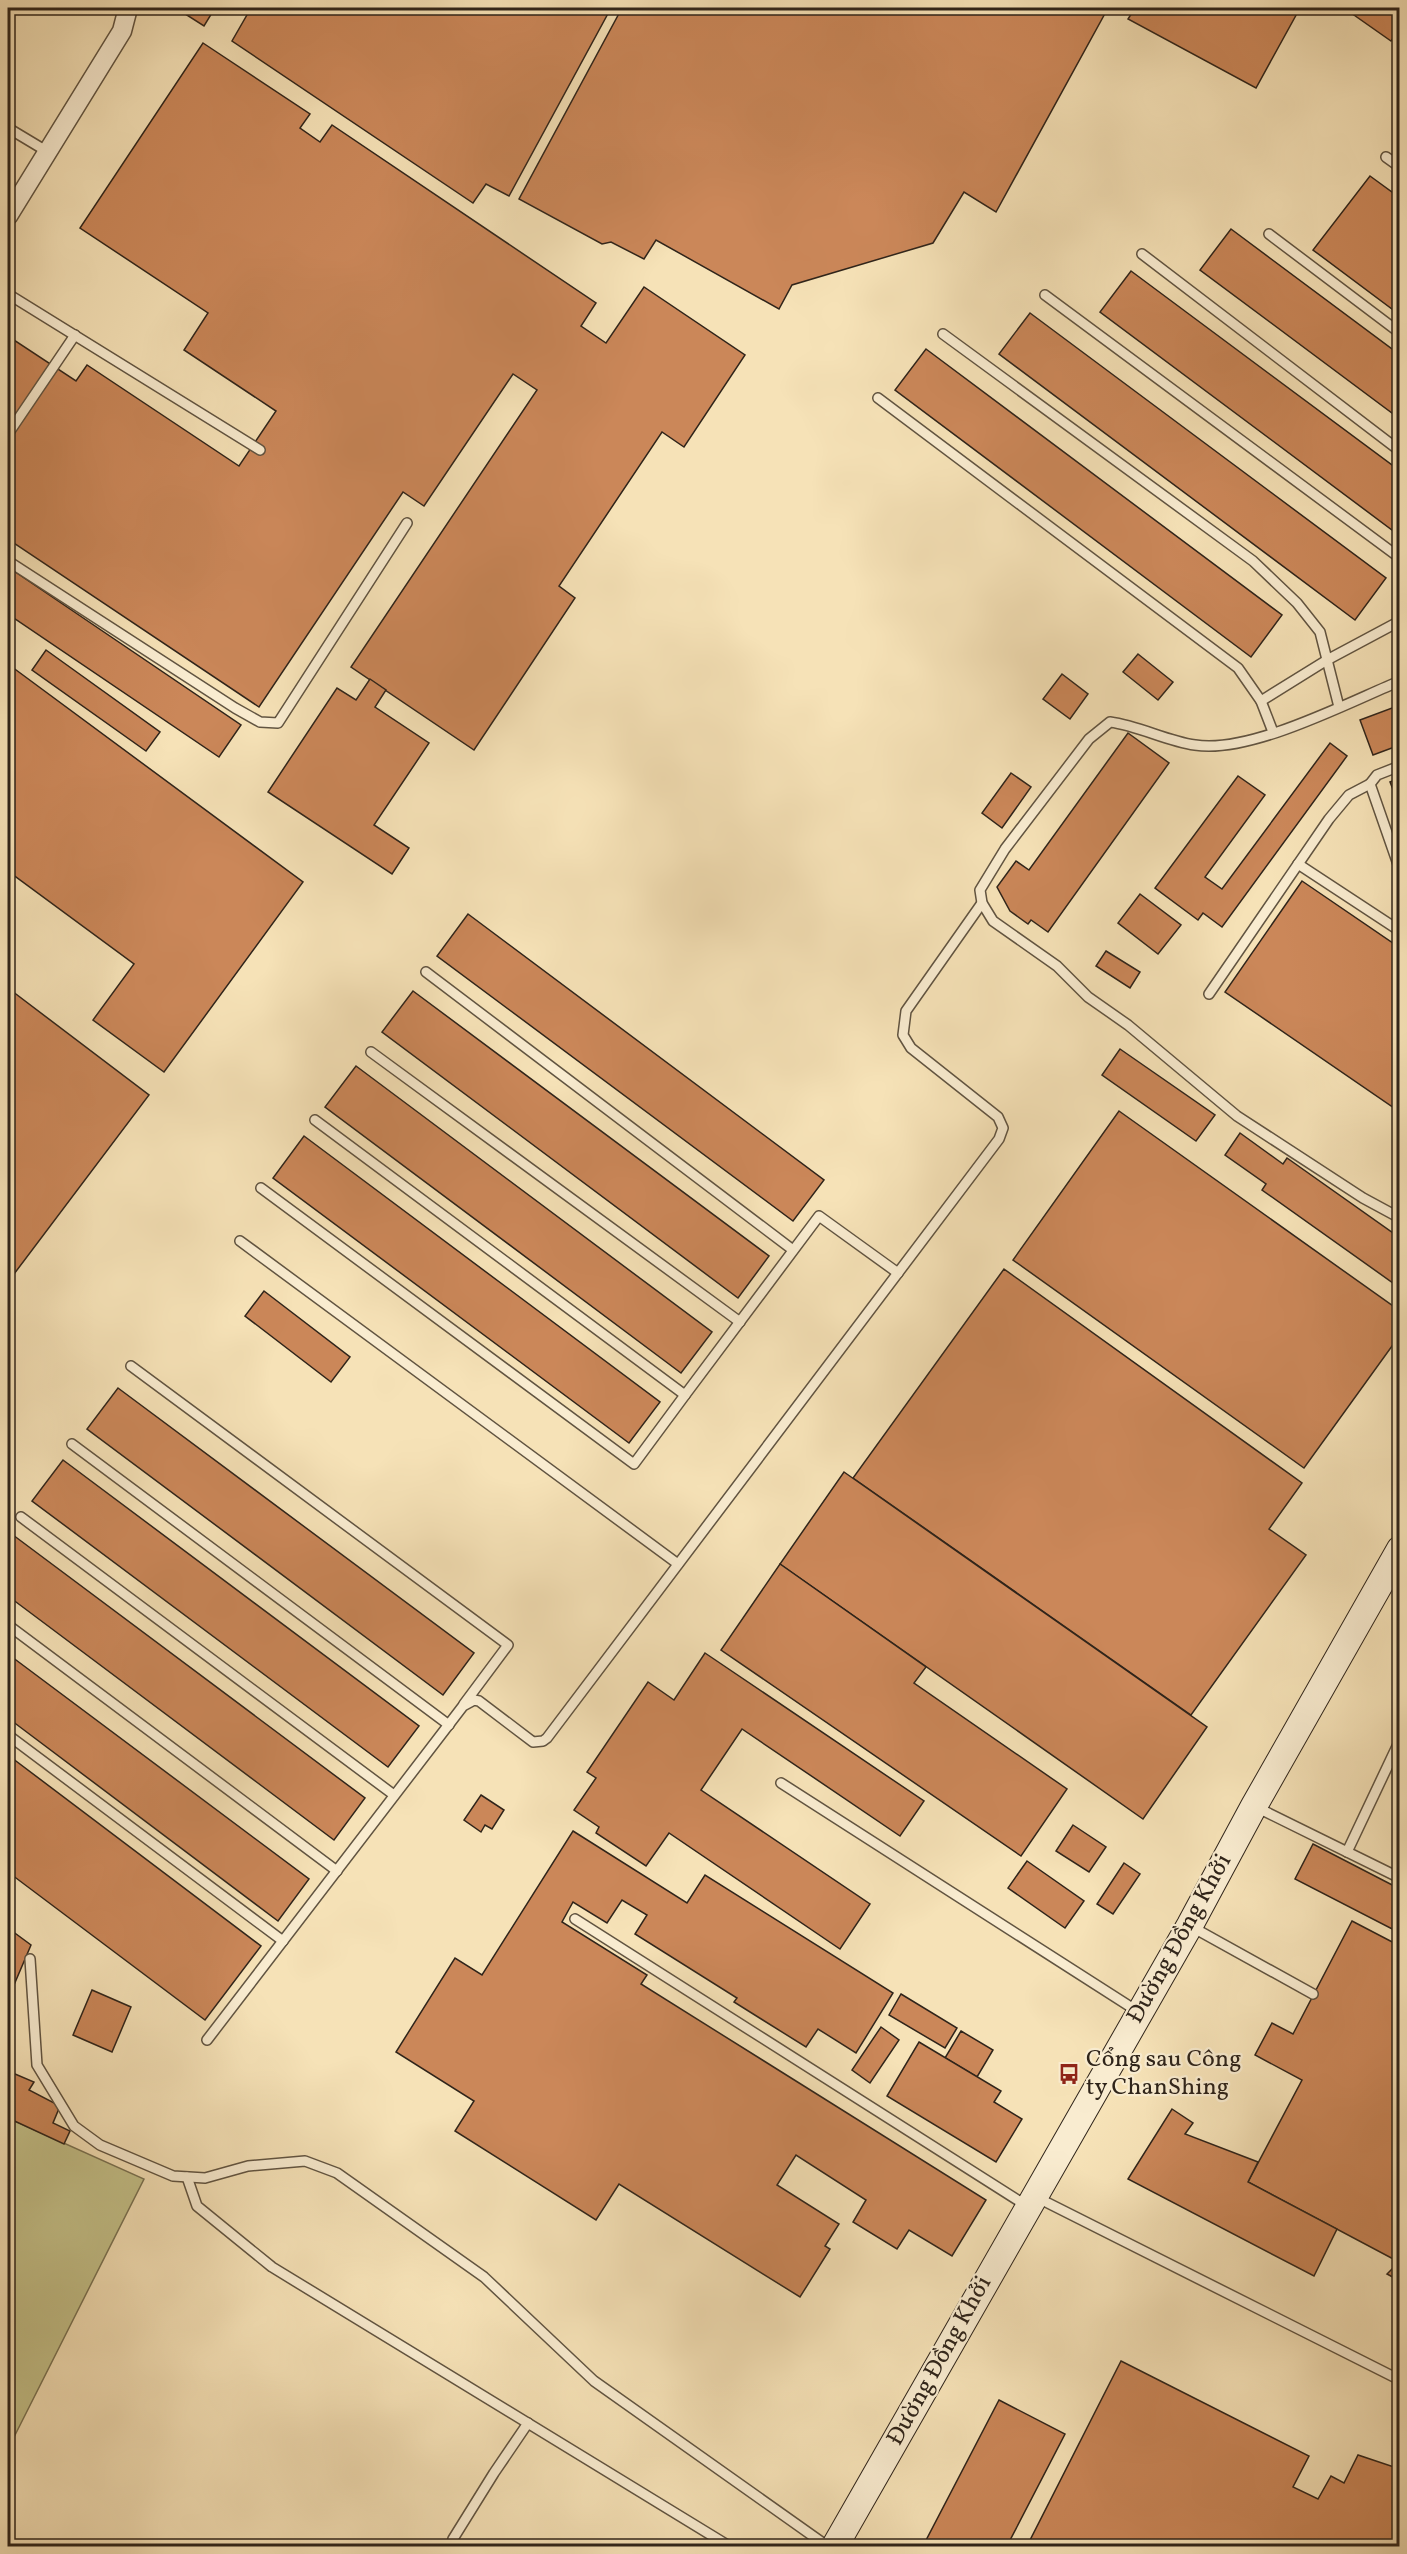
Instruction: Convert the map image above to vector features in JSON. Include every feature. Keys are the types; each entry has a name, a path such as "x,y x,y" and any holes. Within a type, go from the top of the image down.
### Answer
{"main road":[{"name":"Đường Đồng Khởi","path":"835,2547 1030,2201 1190,1925 1254,1806 1400,1549"}],"street":[{"path":"8,216 122,31 128,8"}],"lane":[{"path":"8,128 48,152"},
{"path":"1386,157 1400,167"},
{"path":"1269,234 1400,333"},
{"path":"1142,254 1400,451"},
{"path":"8,294 260,450"},
{"path":"1045,295 1400,558"},
{"path":"943,334 1253,561 1297,603 1320,632 1339,707"},
{"path":"8,435 75,335"},
{"path":"878,398 1238,668 1261,701 1273,732"},
{"path":"8,561 235,708 260,722 278,723 407,523"},
{"path":"1261,701 1327,660 1399,622"},
{"path":"1400,681 1339,707 1240,744 1212,747 1193,745 1130,725 1110,722 1089,739 1005,849 980,890 982,903 993,921 1057,966 1088,997 1128,1025 1237,1116 1363,1198 1400,1218"},
{"path":"1209,994 1329,819 1349,795 1370,784 1377,775 1400,766"},
{"path":"1370,784 1400,870"},
{"path":"1298,864 1398,927"},
{"path":"463,1706 474,1700 479,1701 533,1742 543,1741 999,1139 1002,1128 998,1117 911,1048 903,1035 906,1011 982,903"},
{"path":"426,972 793,1250"},
{"path":"371,1052 740,1322"},
{"path":"315,1120 685,1395"},
{"path":"261,1188 634,1464 819,1215 898,1273"},
{"path":"240,1241 678,1564"},
{"path":"131,1366 508,1646 207,2040"},
{"path":"72,1444 448,1725"},
{"path":"21,1517 394,1796"},
{"path":"8,1625 337,1871"},
{"path":"8,1735 283,1941"},
{"path":"1347,1852 1400,1740"},
{"path":"781,1783 1139,2013"},
{"path":"1254,1806 1400,1878"},
{"path":"575,1919 1030,2201 1400,2380"},
{"path":"1190,1925 1313,1994"},
{"path":"30,1959 37,2065 74,2126 100,2145 173,2176 205,2178 248,2166 305,2161 337,2173 484,2277 594,2381 827,2547"},
{"path":"187,2177 196,2206 272,2267 729,2547"},
{"path":"451,2547 453,2539 528,2423"}],"shaded area":[{"path":"8,2118 144,2179 8,2449"}],"building":[{"path":"184,8 215,8 204,26 182,12"},
{"path":"251,8 611,8 509,196 486,184 473,203 232,41"},
{"path":"622,8 1108,8 996,212 964,192 933,243 792,285 779,309 656,240 644,259 611,242 602,244 519,199"},
{"path":"1135,8 1300,8 1256,88 1128,19"},
{"path":"1344,8 1400,8 1400,29 1391,41"},
{"path":"203,43 310,114 300,128 320,142 332,125 596,303 581,326 606,343 644,287 745,355 684,447 662,432 559,586 575,598 474,750 351,667 537,390 513,374 424,506 403,492 259,707 8,539 8,342 11,338 76,381 87,365 239,466 276,411 184,350 208,313 80,228"},
{"path":"1370,176 1400,198 1400,315 1313,250"},
{"path":"1231,229 1400,355 1400,419 1200,270"},
{"path":"1131,271 1400,471 1400,536 1100,312"},
{"path":"1030,313 1386,578 1355,620 999,354"},
{"path":"926,349 1282,615 1251,657 895,390"},
{"path":"8,567 241,725 219,757 8,614"},
{"path":"46,650 160,732 146,751 32,670"},
{"path":"1138,654 1173,682 1158,700 1123,672"},
{"path":"8,664 303,882 164,1072 93,1020 134,964 8,871"},
{"path":"1062,674 1088,694 1070,719 1043,699"},
{"path":"370,679 386,690 375,707 429,743 374,825 409,848 392,874 268,792 337,688 356,700"},
{"path":"1400,705 1400,745 1373,755 1360,720"},
{"path":"1128,733 1169,763 1048,932 1031,920 1028,924 1010,911 997,887 1016,861 1029,870"},
{"path":"1330,743 1347,756 1222,927 1203,913 1198,920 1155,888 1238,776 1265,795 1205,877 1222,889"},
{"path":"1011,773 1031,787 1002,828 982,813"},
{"path":"1400,778 1400,807 1390,782"},
{"path":"1302,881 1400,948 1400,1112 1225,992"},
{"path":"1140,894 1181,925 1158,954 1118,923"},
{"path":"468,914 824,1180 793,1221 437,956"},
{"path":"1106,951 1140,972 1130,988 1096,966"},
{"path":"8,988 149,1095 8,1282"},
{"path":"413,991 769,1256 738,1298 382,1032"},
{"path":"1120,1049 1215,1115 1196,1141 1102,1075"},
{"path":"356,1066 712,1332 681,1373 325,1107"},
{"path":"1119,1111 1400,1311 1400,1335 1304,1468 1013,1260"},
{"path":"1240,1133 1283,1164 1287,1158 1400,1238 1400,1288 1262,1190 1266,1184 1225,1155"},
{"path":"304,1136 660,1402 629,1443 273,1178"},
{"path":"1004,1269 1302,1483 1269,1529 1306,1555 1191,1715 853,1478"},
{"path":"264,1291 350,1357 331,1382 245,1316"},
{"path":"118,1388 474,1653 443,1695 87,1429"},
{"path":"63,1460 419,1726 388,1767 32,1501"},
{"path":"844,1472 1207,1727 1143,1819 780,1564"},
{"path":"9,1532 365,1798 334,1840 8,1596"},
{"path":"780,1564 926,1667 914,1683 1067,1789 1021,1856 721,1650"},
{"path":"705,1653 924,1801 900,1836 742,1729 701,1790 870,1904 840,1949 669,1833 646,1866 596,1833 599,1827 574,1810 596,1778 587,1772 648,1682 674,1700"},
{"path":"8,1654 309,1879 278,1921 8,1718"},
{"path":"8,1755 261,1946 205,2020 8,1872"},
{"path":"481,1795 504,1810 492,1829 485,1825 481,1832 464,1820"},
{"path":"1073,1825 1106,1847 1089,1872 1056,1851"},
{"path":"573,1831 687,1903 705,1875 893,1993 856,2053 818,2029 806,2047 734,2002 737,1998 635,1934 647,1915 622,1900 607,1923 573,1902 562,1922 647,1975 641,1984 986,2200 952,2256 909,2230 897,2249 853,2222 866,2200 796,2155 777,2185 839,2224 825,2246 830,2249 800,2297 619,2184 596,2220 455,2131 474,2101 396,2052 455,1958 482,1975"},
{"path":"1313,1844 1400,1889 1400,1933 1295,1879"},
{"path":"1027,1861 1084,1901 1065,1928 1008,1888"},
{"path":"1124,1863 1140,1874 1113,1914 1097,1904"},
{"path":"1352,1921 1400,1946 1400,2281 1387,2274 1399,2262 1248,2182 1302,2080 1255,2055 1272,2023 1293,2034"},
{"path":"8,1928 31,1945 8,1999"},
{"path":"92,1990 131,2007 112,2052 73,2035"},
{"path":"901,1994 957,2028 945,2048 889,2015"},
{"path":"881,2027 899,2040 870,2083 852,2070"},
{"path":"961,2031 993,2050 977,2077 945,2058"},
{"path":"919,2042 1001,2091 994,2102 1022,2119 996,2162 887,2096"},
{"path":"8,2071 34,2082 29,2090 60,2106 53,2123 70,2131 64,2144 8,2118"},
{"path":"1172,2109 1193,2123 1185,2134 1258,2162 1248,2182 1337,2229 1314,2276 1128,2179"},
{"path":"1121,2361 1309,2456 1293,2487 1318,2499 1331,2476 1344,2483 1358,2455 1400,2469 1400,2546 1027,2546"},
{"path":"999,2400 1065,2434 1007,2546 923,2546"}],"place":[{"name":"Cổng sau Công ty ChanShing","path":"1069,2074"}]}
